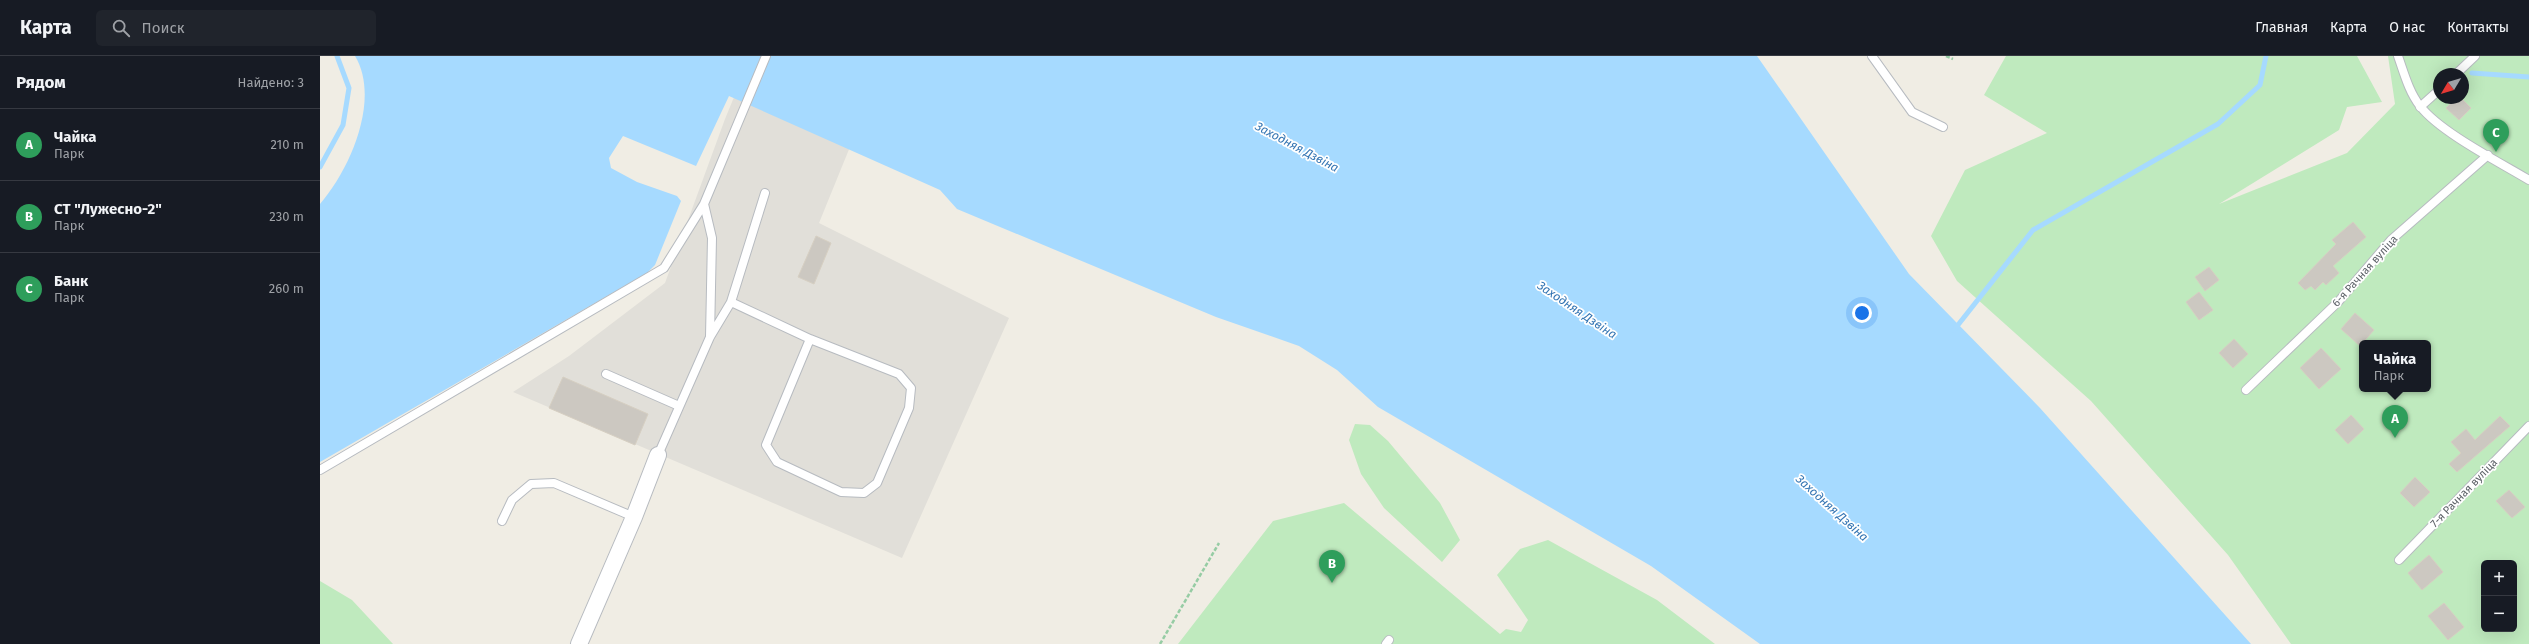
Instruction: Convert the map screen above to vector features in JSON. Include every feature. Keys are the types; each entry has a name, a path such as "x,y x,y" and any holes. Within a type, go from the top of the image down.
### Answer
{"street":[{"path":"579,644 634,517 658,455"}],"lane":[{"path":"320,470 664,268 704,204 766,56"},
{"path":"1872,56 1912,112 1943,127"},
{"path":"2398,56 2409,89 2420,107 2441,126 2529,180"},
{"path":"2462,68 2475,56"},
{"path":"2420,107 2433,95"},
{"name":"6-я Рачная вуліца","path":"2246,390 2338,302 2391,240 2488,155"},
{"path":"658,455 678,406 710,337 731,302 765,193"},
{"path":"704,204 712,238 710,337"},
{"path":"731,302 810,339 899,374 910,388 909,408 877,483 864,493 841,492 777,462 766,445 810,339"},
{"path":"606,374 678,406"},
{"name":"7-я Рачная вуліца","path":"2399,560 2529,426"},
{"path":"502,521 512,500 531,484 554,483 634,517"}],"path":[{"path":"1946,56 1953,58"},
{"path":"1160,644 1219,543"}],"shaded area":[{"path":"751,56 887,56 819,223 1009,318 902,558 513,392 569,356 665,283 725,119"}],"green space":[{"path":"2006,56 2357,56 2382,102 2347,107 2339,130 2219,204 2347,153 2395,104 2388,56 2529,56 2529,644 2291,644 2228,555 2091,401 1957,281 1931,236 1965,170 2047,133 1984,95"},
{"path":"1355,424 1370,425 1388,441 1440,503 1460,540 1442,562 1384,508 1361,474 1349,440"},
{"path":"1344,503 1500,634 1506,629 1521,632 1528,620 1497,575 1520,549 1548,540 1657,600 1715,644 1178,644 1273,521"},
{"path":"320,581 352,600 393,644 320,644"}],"water":[{"name":"Заходняя Дзвіна","path":"355,56 1757,56 1909,274 2040,408 2251,644 1760,644 1651,566 1378,407 1337,370 1299,346 1216,317 957,209 940,190 729,96 696,166 623,136 609,158 611,168 637,182 677,196 681,201 655,265 647,273 320,462 320,204 342,173 351,154 363,113 365,92 362,73"}],"building":[{"path":"2450,104 2467,104 2471,108 2459,120 2446,108"},
{"path":"2353,222 2366,237 2333,266 2339,273 2326,285 2323,282 2315,290 2311,286 2305,290 2298,283 2336,244 2332,240"},
{"path":"816,236 831,243 814,284 798,277"},
{"path":"2209,267 2219,280 2205,291 2195,277"},
{"path":"2199,292 2213,310 2199,320 2186,302"},
{"path":"2355,313 2374,330 2365,340 2359,340 2359,345 2341,329"},
{"path":"2234,339 2248,354 2233,368 2219,353"},
{"path":"2321,348 2341,369 2319,389 2300,368"},
{"path":"563,377 648,414 635,445 549,408"},
{"path":"2351,415 2364,429 2348,444 2335,430"},
{"path":"2500,416 2510,426 2457,472 2449,464 2461,453 2451,442 2466,429 2475,440"},
{"path":"2415,477 2430,492 2414,507 2400,493"},
{"path":"2509,490 2525,507 2512,518 2496,501"},
{"path":"2429,555 2443,572 2422,590 2408,573"},
{"path":"2444,603 2464,627 2448,640 2428,616"}],"waterway":[{"path":"320,167 343,125 349,88 337,56"},
{"path":"1954,330 2033,230 2218,124 2260,85 2266,56"},
{"path":"2472,73 2529,77"}],"place":[{"name":"Банк","path":"2496,152"},
{"name":"Чайка","path":"2395,438"},
{"name":"СТ \"Лужесно-2\"","path":"1332,583"}]}
